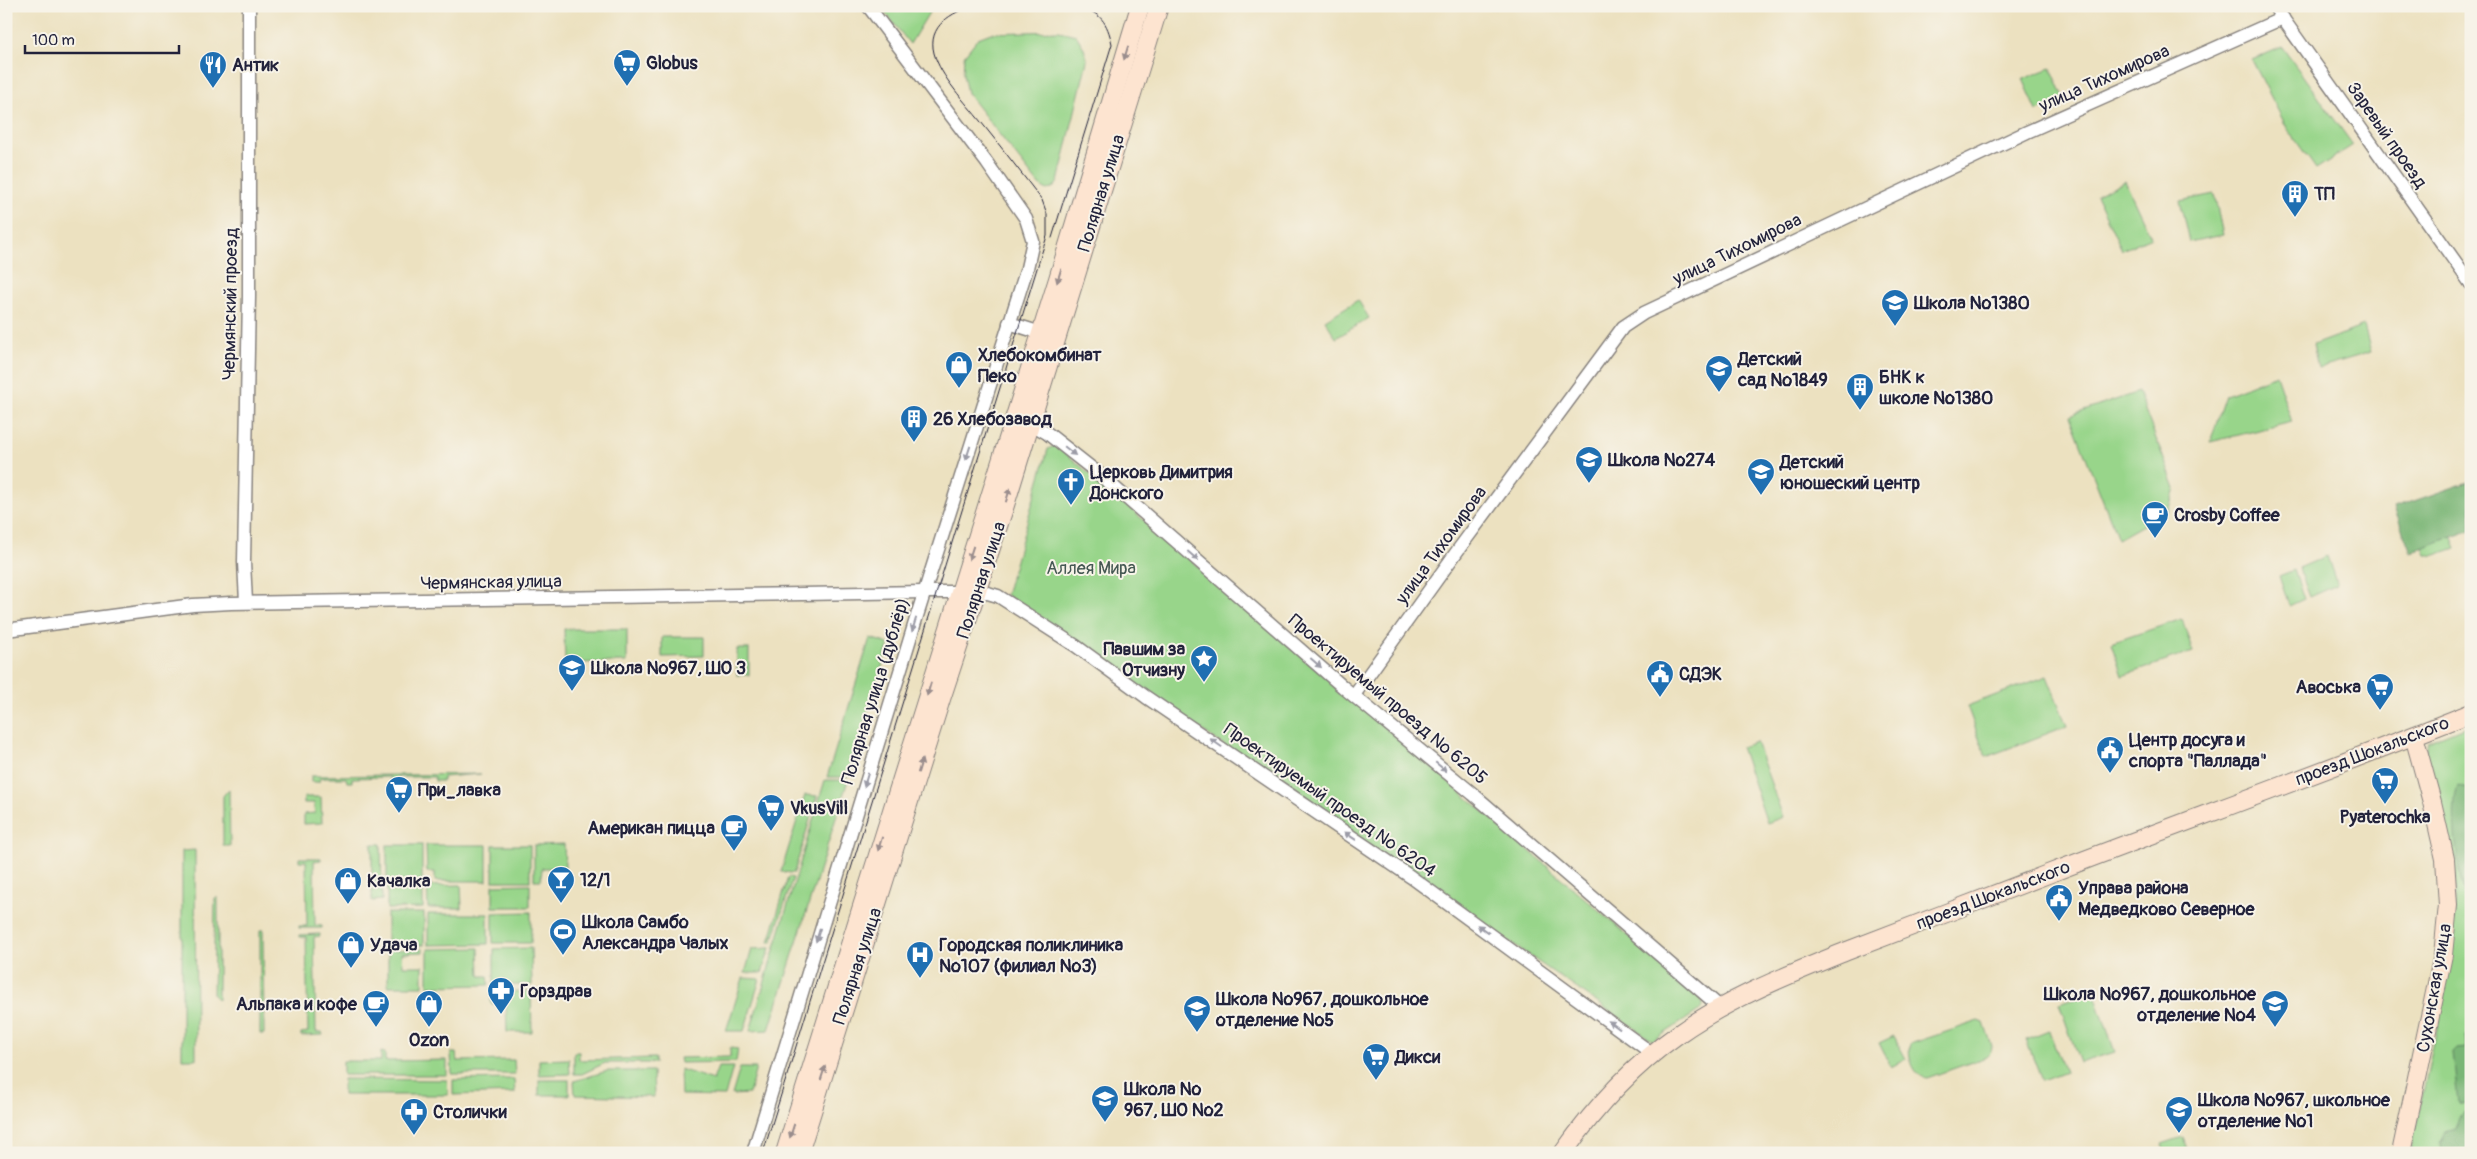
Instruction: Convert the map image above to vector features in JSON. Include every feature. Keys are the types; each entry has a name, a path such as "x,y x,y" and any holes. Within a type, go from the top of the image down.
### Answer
{"main road":[{"name":"Полярная улица","path":"785,1153 1041,332 1140,6"},
{"name":"Полярная улица","path":"799,1153 941,699 977,592 1159,6"},
{"name":"проезд Шокальского","path":"1563,1153 1598,1109 1654,1054 1677,1035 1720,1007 1767,984 1880,938 2471,713"},
{"name":"Сухонская улица","path":"2401,1153 2443,954 2448,905 2445,859 2414,736"}],"street":[{"name":"Чермянский проезд","path":"246,602 244,562 248,296 248,6"},
{"name":"Полярная улица (дублёр)","path":"752,1153 1027,268 1033,241 1026,219 987,163 868,6"},
{"name":"Заревый проезд","path":"2274,6 2471,284"},
{"name":"улица Тихомирова","path":"1354,695 1463,543 1623,328 1644,313 1960,163 2283,18"},
{"path":"1009,323 1041,332"},
{"name":"Проектируемый проезд № 6205","path":"1030,423 1047,432 1099,474 1354,695 1473,794 1720,1007"},
{"name":"Чермянская улица","path":"6,630 193,605 246,602 977,592"},
{"name":"Проектируемый проезд № 6204","path":"977,592 998,596 1076,646 1146,697 1411,877 1654,1054"}],"green space":[{"path":"880,6 933,6 910,44"},
{"path":"1059,31 1076,35 1084,48 1087,61 1058,182 1054,187 1047,190 1039,185 967,93 963,74 964,56 978,38 991,33"},
{"path":"2282,47 2353,145 2316,169 2287,128 2252,60"},
{"path":"2051,68 2065,99 2037,111 2023,79"},
{"path":"2125,181 2151,237 2122,250 2096,195"},
{"path":"2214,194 2223,235 2189,242 2180,201"},
{"path":"1358,300 1369,318 1336,338 1325,320"},
{"path":"2364,326 2371,352 2318,368 2313,345"},
{"path":"2276,375 2292,422 2210,442 2226,395"},
{"path":"2138,392 2175,488 2168,511 2118,539 2070,416"},
{"name":"Аллея Мира","path":"1056,445 1701,998 1703,1004 1700,1010 1653,1041 1006,595 1048,449"},
{"path":"2471,481 2471,530 2411,552 2394,508"},
{"path":"2445,520 2456,548 2433,556 2426,554 2416,531"},
{"path":"2327,556 2337,585 2310,597 2299,568"},
{"path":"2294,570 2304,599 2289,606 2279,576"},
{"path":"2182,619 2193,652 2122,676 2111,643"},
{"path":"564,629 627,629 627,662 565,663"},
{"path":"662,637 704,637 704,656 662,657"},
{"path":"870,638 889,644 848,777 827,777"},
{"path":"737,649 749,649 749,675 737,675"},
{"path":"2047,676 2067,726 1986,757 1967,706"},
{"path":"2471,724 2471,1153 2410,1153 2451,954 2455,903 2455,869 2425,752 2428,742"},
{"path":"1756,742 1783,817 1767,823 1741,747"},
{"path":"481,774 443,777 443,781 435,781 434,777 397,777 397,782 390,782 390,777 352,778 352,782 347,782 346,778 320,778 319,782 311,782 311,776"},
{"path":"825,780 848,780 769,1030 750,1031"},
{"path":"2458,785 2471,789 2470,908 2462,884 2456,848 2454,811"},
{"path":"229,789 230,846 223,846 223,796"},
{"path":"805,795 817,796 794,873 781,872"},
{"path":"304,797 321,797 322,823 304,824 304,814 315,813 314,803 304,803"},
{"path":"372,844 381,844 382,900 372,901"},
{"path":"564,844 565,868 542,868 541,880 534,880 534,845"},
{"path":"387,845 422,845 422,881 387,881"},
{"path":"426,845 487,845 487,881 435,881 435,872 427,872"},
{"path":"493,845 530,845 530,881 493,881"},
{"path":"195,850 196,1059 182,1059 182,851"},
{"path":"299,858 321,858 321,860 314,861 315,925 322,926 322,928 299,928 299,926 307,926 306,861 299,861"},
{"path":"788,877 793,878 772,942 769,942"},
{"path":"530,884 530,907 493,907 493,885"},
{"path":"423,885 423,908 387,909 387,886"},
{"path":"461,885 462,908 428,908 427,886"},
{"path":"215,898 218,898 218,1000 213,995"},
{"path":"531,912 531,943 493,943 493,913"},
{"path":"387,913 424,913 424,945 387,945"},
{"path":"428,914 488,914 488,944 428,945"},
{"path":"260,930 263,930 264,1034 260,1034"},
{"path":"320,934 320,936 314,937 316,1032 322,1032 323,1035 301,1036 301,1033 308,1032 306,937 299,937 299,935"},
{"path":"479,948 480,976 488,976 489,985 428,986 428,949"},
{"path":"531,948 532,985 494,985 494,949"},
{"path":"770,948 762,973 745,973 752,949"},
{"path":"423,949 423,952 402,953 403,966 423,966 423,986 388,986 388,950"},
{"path":"743,978 760,979 744,1031 726,1031"},
{"path":"531,991 532,1032 507,1032 506,1004 491,1004 491,992"},
{"path":"2094,992 2115,1052 2080,1063 2059,1003"},
{"path":"1979,1021 1984,1023 1992,1047 1991,1052 1986,1057 1927,1078 1918,1074 1912,1065 1910,1044"},
{"path":"2049,1031 2065,1072 2042,1081 2026,1040"},
{"path":"2471,1034 2471,1103 2458,1102 2453,1053 2457,1049 2467,1048 2466,1036"},
{"path":"1894,1036 1906,1059 1891,1067 1879,1043"},
{"path":"730,1048 738,1049 736,1062 680,1063 679,1058 730,1057"},
{"path":"381,1052 385,1053 385,1061 447,1060 447,1075 343,1075 343,1061 381,1061"},
{"path":"574,1052 579,1052 579,1060 655,1058 655,1063 605,1063 582,1074 574,1074"},
{"path":"451,1053 456,1053 457,1061 514,1060 515,1074 452,1074"},
{"path":"569,1059 570,1074 539,1075 539,1060"},
{"path":"718,1067 733,1067 725,1096 681,1095 680,1069 713,1080"},
{"path":"740,1068 756,1068 749,1094 732,1095"},
{"path":"607,1071 653,1071 654,1097 575,1095 574,1081"},
{"path":"343,1079 447,1080 448,1095 343,1095"},
{"path":"514,1079 515,1093 453,1095 453,1080"},
{"path":"539,1080 569,1080 569,1095 539,1095"},
{"path":"2464,1111 2469,1111 2471,1153 2441,1153 2440,1143 2446,1132 2456,1129 2459,1117"},
{"path":"2183,1137 2188,1153 2165,1153 2162,1144"}],"tram line":[{"path":"763,1153 1047,236 1047,214 1042,200 954,89 942,71 934,53 934,35 938,28 950,16 973,6"},
{"path":"1052,238 1112,44 1108,29 1102,19 1093,12 1079,6"}],"place":[{"name":"Globus","path":"627,87"},
{"name":"Антик","path":"213,89"},
{"name":"ТП","path":"2295,218"},
{"name":"Школа №1380","path":"1895,327"},
{"name":"Хлебокомбинат Пеко","path":"959,389"},
{"name":"Детский сад №1849","path":"1719,393"},
{"name":"БНК к школе №1380","path":"1860,411"},
{"name":"26 Хлебозавод","path":"914,443"},
{"name":"Школа №274","path":"1589,484"},
{"name":"Детский юношеский центр","path":"1761,496"},
{"name":"Церковь Димитрия Донского","path":"1071,506"},
{"name":"Crosby Coffee","path":"2155,539"},
{"name":"Павшим за Отчизну","path":"1204,683"},
{"name":"Школа №967, ШО 3","path":"572,692"},
{"name":"СДЭК","path":"1660,698"},
{"name":"Авоська","path":"2380,711"},
{"name":"Центр досуга и спорта \"Паллада\"","path":"2110,774"},
{"name":"Pyaterochka","path":"2385,805"},
{"name":"При_лавка","path":"399,814"},
{"name":"VkusVill","path":"771,832"},
{"name":"Американ пицца","path":"734,852"},
{"name":"12/1","path":"561,904"},
{"name":"Качалка","path":"348,905"},
{"name":"Управа района Медведково Северное","path":"2059,922"},
{"name":"Школа Самбо Александра Чалых","path":"563,956"},
{"name":"Удача","path":"351,969"},
{"name":"Городская поликлиника №107 (филиал №3)","path":"920,979"},
{"name":"Горздрав","path":"501,1015"},
{"name":"Альпака и кофе","path":"376,1028"},
{"name":"Ozon","path":"429,1028"},
{"name":"Школа №967, дошкольное отделение №4","path":"2275,1028"},
{"name":"Школа №967, дошкольное отделение №5","path":"1197,1033"},
{"name":"Дикси","path":"1376,1081"},
{"name":"Школа № 967, ШО №2","path":"1105,1123"},
{"name":"Школа №967, школьное отделение №1","path":"2179,1134"},
{"name":"Столички","path":"414,1136"}]}
